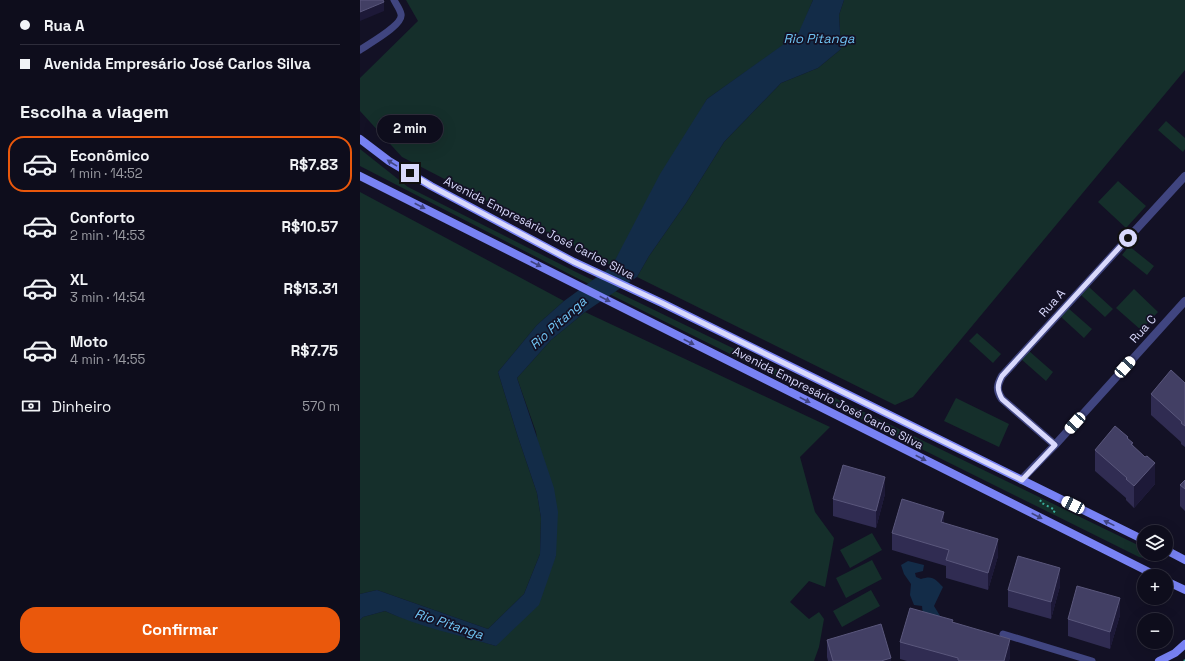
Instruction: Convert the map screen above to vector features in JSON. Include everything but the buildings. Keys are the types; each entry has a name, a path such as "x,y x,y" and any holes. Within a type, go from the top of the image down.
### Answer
{"main road":[{"name":"Avenida Empresário José Carlos Silva","path":"360,139 389,161 431,186 574,262 662,303 1137,537"},
{"name":"Avenida Empresário José Carlos Silva","path":"360,176 1143,569"},
{"path":"1173,554 1185,560"},
{"path":"1173,584 1185,590"},
{"path":"1160,661 1175,653 1185,644"}],"street":[{"name":"Rua A","path":"1055,445 1002,399 997,389 998,384 1002,376 1185,176"},
{"name":"Rua C","path":"1022,480 1185,300"}],"lane":[{"path":"360,50 391,30 401,20 402,14 394,0"},
{"path":"1003,634 1092,661"}],"path":[{"path":"1045,491 1040,502 1055,510 1049,522"}],"green space":[{"path":"406,0 813,0 799,34 707,99 612,266 402,157 360,111 360,78 418,21"},
{"path":"844,0 1185,0 1185,70 913,397 895,405 637,277 649,256 686,203 724,142 781,83 818,68 841,49 839,15"},
{"path":"1166,121 1185,138 1185,149 1183,152 1158,130"},
{"path":"360,149 408,187 578,273 1137,545 1137,556 575,277 360,166"},
{"path":"1118,181 1146,206 1126,228 1098,202"},
{"path":"360,192 564,301 537,325 498,372 537,493 541,518 540,554 524,594 488,629 377,590 360,594"},
{"path":"1129,246 1154,266 1147,275 1122,255"},
{"path":"1089,287 1113,309 1105,317 1081,295"},
{"path":"1134,289 1158,312 1141,330 1116,308"},
{"path":"1068,308 1092,329 1084,338 1060,316"},
{"path":"585,312 830,427 800,457 815,512 834,538 825,587 809,581 790,602 809,619 819,612 824,619 819,647 814,661 360,661 360,620 363,617 385,611 496,646 556,556 536,432 517,378 551,340"},
{"path":"977,333 1001,354 993,363 969,341"},
{"path":"1029,351 1053,372 1046,381 1021,359"},
{"path":"956,398 1009,424 999,447 944,421"},
{"path":"872,533 882,550 850,568 840,550"},
{"path":"872,560 882,579 846,598 836,578"},
{"path":"871,590 880,606 842,627 833,611"}],"water":[{"name":"Rio Pitanga","path":"813,0 844,0 839,15 841,49 818,68 781,83 724,142 686,203 649,256 637,277 585,312 551,340 517,378 554,488 558,512 556,556 539,605 496,646 426,626 385,611 363,617 360,620 360,594 377,590 488,629 524,594 540,554 541,518 537,493 498,372 537,325 564,301 612,266 660,174 707,99 798,34"},
{"path":"908,561 924,565 923,571 915,573 916,577 921,579 928,577 934,578 943,587 934,606 942,619 923,616 922,606 914,605 910,595 911,584 904,574 901,565"}],"route":[{"path":"410,173 431,186 574,262 662,303 1022,480 1055,445 1002,399 997,389 998,384 1002,376 1128,238"}]}
